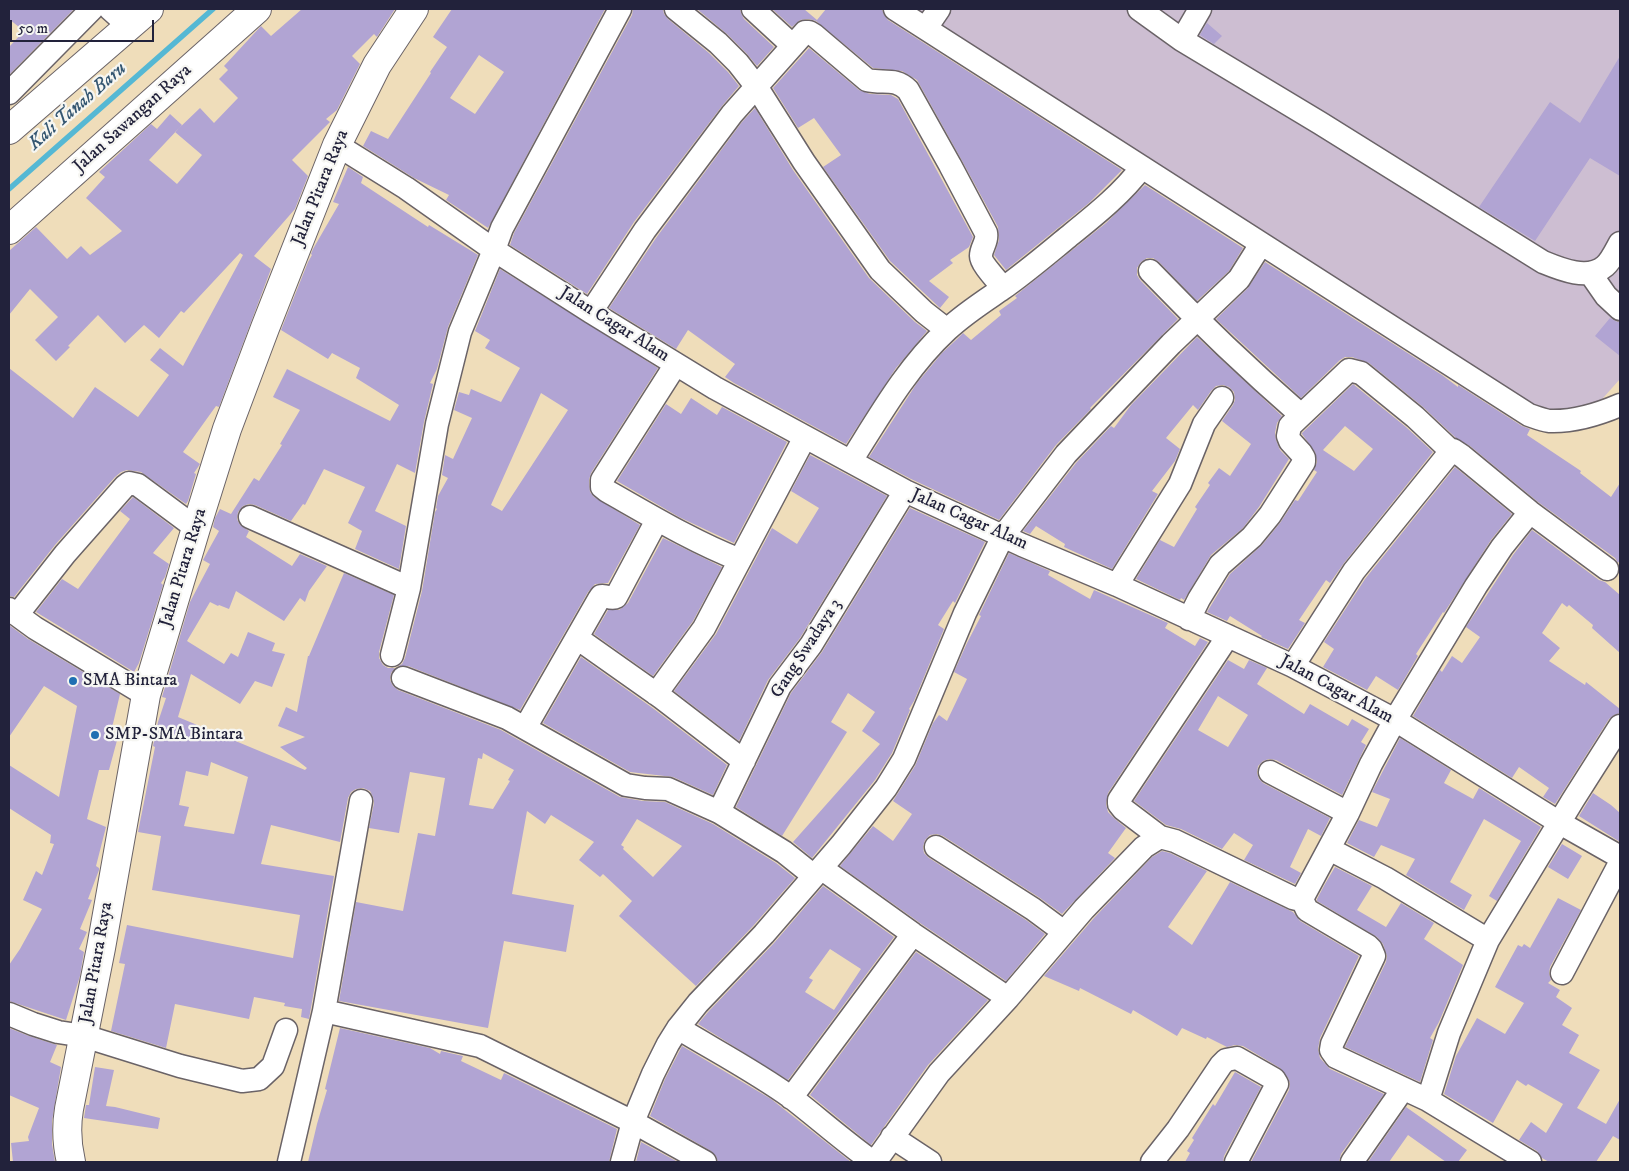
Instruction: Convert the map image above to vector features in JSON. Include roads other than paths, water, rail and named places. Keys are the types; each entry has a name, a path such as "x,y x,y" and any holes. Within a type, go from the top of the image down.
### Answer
{"main road":[{"name":"Jalan Sawangan Raya","path":"9,230 257,9"},
{"name":"Jalan Pitara Raya","path":"71,1162 67,1121 146,695 227,429 244,383 337,145 377,65 414,9"},
{"path":"9,130 129,14"}],"street":[{"path":"9,94 92,9"},
{"path":"392,656 409,588 437,424 460,332 502,228 620,9"},
{"path":"676,9 718,43 738,63 756,86 804,162 880,270 924,312 947,330"},
{"path":"753,9 792,45"},
{"path":"895,9 1529,415 1548,421 1568,419 1604,412 1620,405"},
{"path":"926,28 939,9"},
{"path":"1139,9 1182,40 1320,123 1543,262 1560,269 1590,273 1605,266 1620,243"},
{"path":"1182,40 1200,9"},
{"path":"590,312 644,230 732,114 800,35 805,32 809,32 867,80 898,82 908,90 986,233 987,239 981,254 982,261 1003,288"},
{"name":"Jalan Cagar Alam","path":"337,145 406,188 494,250 590,312 715,388 905,491 1117,585 1292,666 1395,720 1560,823 1620,858"},
{"path":"851,461 906,376 947,330 1084,224 1130,183 1142,167"},
{"path":"622,1162 634,1122 652,1074 678,1028 698,1003 764,934 818,872 886,788 904,759 965,613 1003,536 1066,454 1171,344 1239,279 1261,244"},
{"path":"1150,271 1197,320 1265,384 1302,414"},
{"path":"1590,273 1606,296 1620,309"},
{"path":"676,364 601,484 607,492 657,520 714,550 740,560"},
{"path":"1189,619 1220,565 1252,537 1270,515 1304,462 1301,453 1288,436 1290,426 1344,373 1350,370 1361,373 1415,417 1450,451 1453,450 1462,456 1530,512 1607,569"},
{"path":"1117,585 1180,484 1201,430 1222,398"},
{"path":"656,694 704,628 805,437"},
{"path":"1292,666 1354,571 1450,451"},
{"path":"146,695 13,612 125,486 130,483 138,485 196,528"},
{"name":"Gang Swadaya 3","path":"719,812 780,686 811,645 905,491"},
{"path":"1228,636 1119,800 1119,804 1160,837 1176,841 1293,898 1302,897 1307,892 1348,813 1367,771 1395,720 1476,586 1502,547 1530,512"},
{"path":"250,517 409,588"},
{"path":"525,728 601,596 616,597 657,520"},
{"path":"577,638 656,694 744,761"},
{"path":"403,678 507,718 626,785 668,789 719,812 818,872 1008,998"},
{"path":"1428,1100 1449,1034 1488,940 1620,726"},
{"path":"1270,772 1348,813"},
{"path":"289,1162 324,1011 361,800"},
{"path":"678,1028 791,1098 850,1146 874,1162 939,1073 1008,998 1064,932 1144,847 1160,837"},
{"path":"936,847 1033,908 1064,932"},
{"path":"1329,849 1385,878 1488,940"},
{"path":"1562,973 1620,863"},
{"path":"1302,897 1307,910 1368,946 1374,956 1332,1044 1331,1050 1336,1057 1428,1100 1530,1162"},
{"path":"791,1098 913,934"},
{"path":"324,1011 480,1046 634,1122 705,1162"},
{"path":"9,1014 58,1032 84,1036 180,1066 242,1081 259,1079 272,1066 286,1030"},
{"path":"1152,1162 1178,1129 1220,1065 1226,1060 1238,1058 1274,1079 1277,1084 1236,1162"},
{"path":"1352,1162 1403,1089"},
{"path":"892,1137 930,1162"}],"waterway":[{"name":"Kali Tanah Baru","path":"9,189 213,9"}],"place":[{"name":"SMA Bintara","path":"73,681"},
{"name":"SMP-SMA Bintara","path":"95,735"}]}
